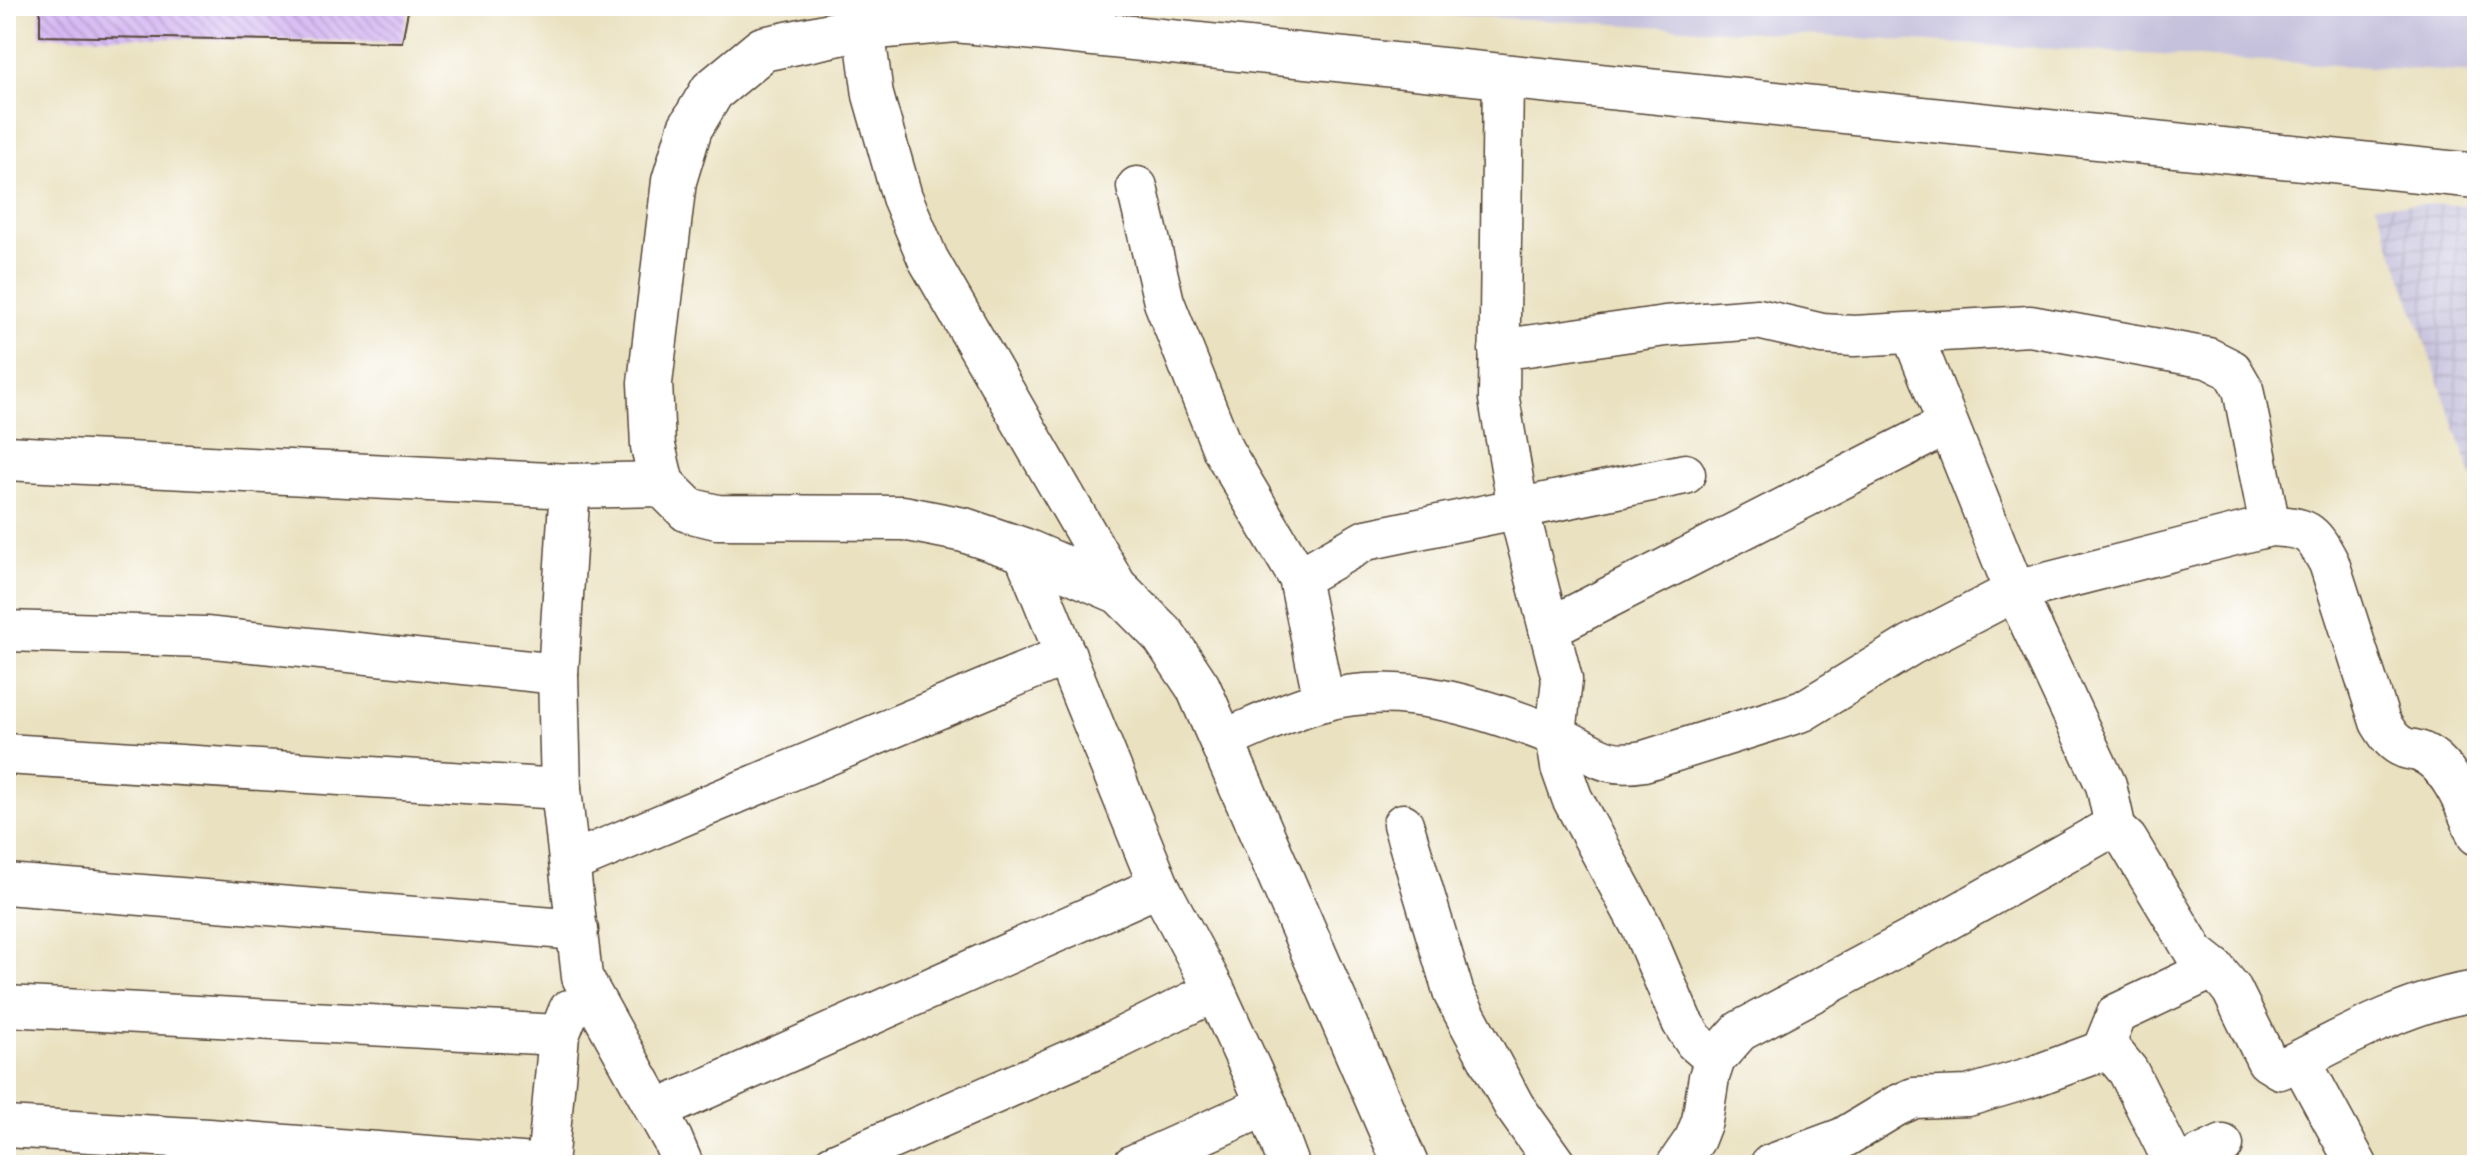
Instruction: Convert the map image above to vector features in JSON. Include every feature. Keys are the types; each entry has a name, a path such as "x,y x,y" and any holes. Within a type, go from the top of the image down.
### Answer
{"street":[{"path":"1120,592 1023,550 964,530 903,518 717,517 688,510 662,484 653,446 650,383 674,181 690,128 712,91 763,49 864,28 956,20 2477,176"},
{"path":"864,28 873,95 902,197 928,259 1120,592 1164,636 1198,687 1406,1165"},
{"path":"1503,76 1499,399 1518,508 1562,679 1556,735 1561,767 1572,798 1643,930 1682,1022 1695,1042 1715,1059"},
{"path":"1137,187 1164,302 1223,450 1299,578 1324,701"},
{"path":"1499,350 1665,326 1758,319 1822,334 1912,334 2030,326 2208,358 2232,370 2243,389 2270,526"},
{"path":"1912,334 2015,591 2106,785 2116,830 2127,840 2195,953 2214,968 2232,990 2267,1061 2280,1069 2399,1014 2461,993 2477,991"},
{"path":"1549,628 1931,433"},
{"path":"6,458 570,486 662,484"},
{"path":"1299,578 1366,540 1685,474"},
{"path":"570,486 558,674 561,789 582,977 683,1165"},
{"path":"1221,741 1324,701 1375,692 1420,696 1465,705 1556,735 1609,763 1626,764 1803,711 1911,645 2015,591 2270,526 2301,527 2317,540 2329,563 2380,722 2392,741 2422,752 2438,763 2465,803 2477,835"},
{"path":"1023,550 1159,886 1215,991 1267,1105 1289,1165"},
{"path":"6,631 205,637 558,674"},
{"path":"570,863 1066,655"},
{"path":"6,754 561,789"},
{"path":"1403,824 1454,994 1514,1106 1556,1165"},
{"path":"1677,1165 1695,1139 1702,1121 1715,1059 1740,1031 1924,933 2103,832 2116,830"},
{"path":"6,884 578,930"},
{"path":"656,1111 1159,886"},
{"path":"2102,1051 2117,1014 2214,968"},
{"path":"6,1127 548,1165 559,1035 582,977"},
{"path":"832,1165 1116,1040 1215,991"},
{"path":"6,1006 559,1035"},
{"path":"1770,1165 1839,1153 1914,1098 1968,1096 2102,1051 2114,1054 2128,1071 2177,1165 2223,1145"},
{"path":"2300,1060 2357,1165"},
{"path":"1133,1165 1267,1105"}],"shaded area":[{"path":"1294,6 2477,6 2477,73"},
{"path":"2376,204 2477,205 2477,490"}],"building":[{"path":"40,6 409,6 402,42 40,36"}]}
